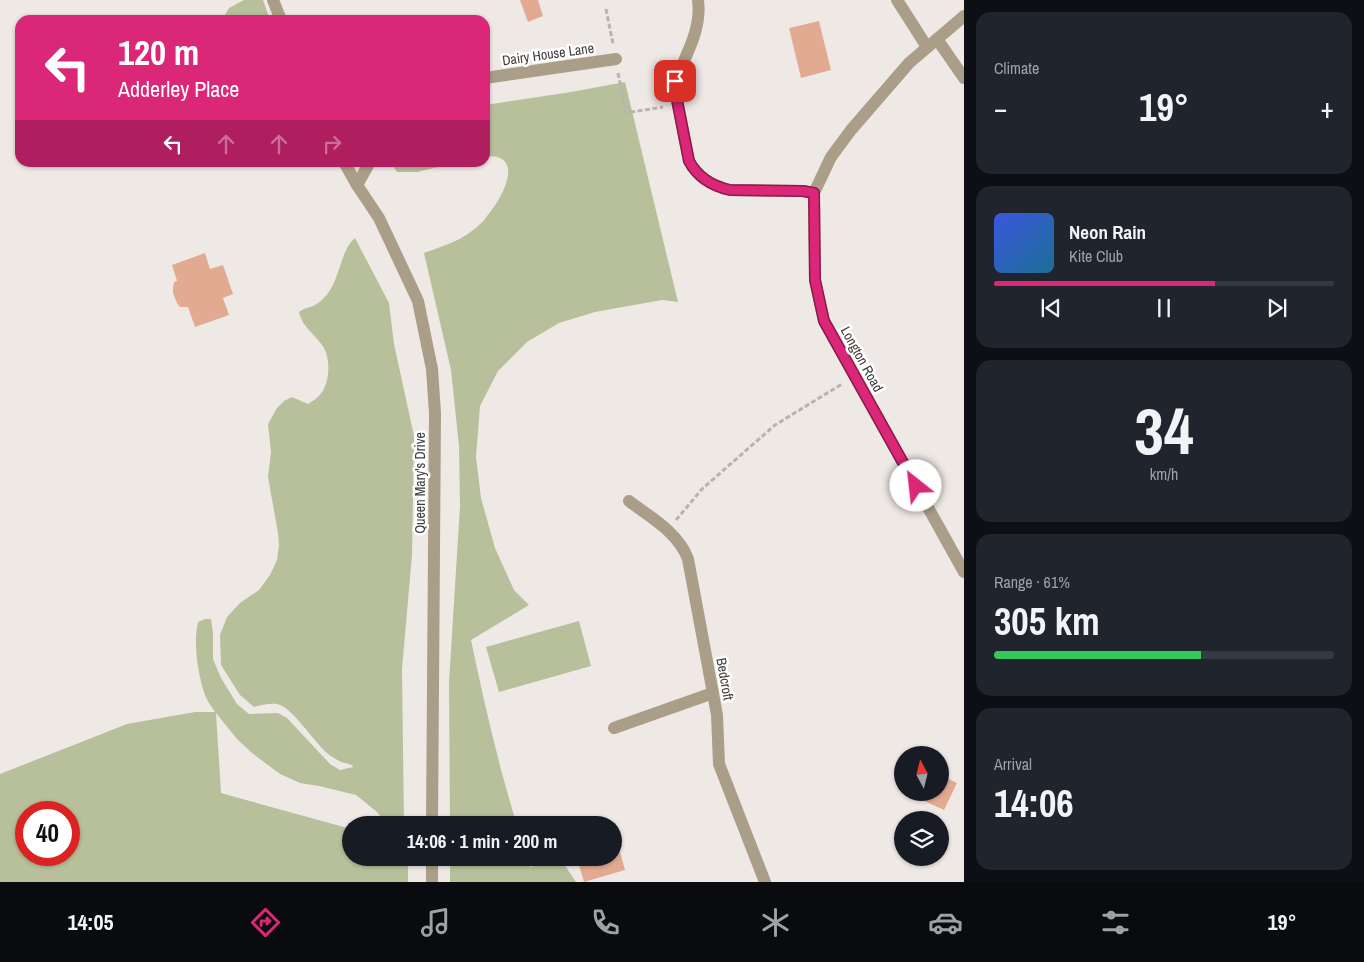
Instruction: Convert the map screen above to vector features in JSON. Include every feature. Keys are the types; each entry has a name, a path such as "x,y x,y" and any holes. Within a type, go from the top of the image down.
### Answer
{"street":[{"path":"273,0 279,15"},
{"path":"698,0 700,11 696,32 675,81 675,90 689,161 694,170 709,183 730,190 803,191 814,193"},
{"path":"897,0 964,78"},
{"name":"Longton Road","path":"964,16 909,63 850,130 831,158 814,193 815,280 824,321 964,572"},
{"name":"Dairy House Lane","path":"490,77 616,59"},
{"name":"Queen Mary's Drive","path":"347,167 379,218 418,301 432,369 435,422 432,816"},
{"path":"357,185 367,167"},
{"name":"Bedcroft","path":"628,501 668,531 684,549 688,559 717,715 719,764 765,882"},
{"path":"614,728 713,693"},
{"path":"432,866 432,882"}],"path":[{"path":"606,9 626,113 678,105"},
{"path":"668,531 702,489 775,426 854,377"}],"green space":[{"path":"244,0 263,0 268,15 225,15 229,8"},
{"path":"625,82 678,302 662,300 595,312 559,323 527,342 498,371 480,406 476,457 481,498 495,548 514,590 529,605 471,640 492,733 514,816 450,816 449,682 460,506 459,446 451,370 424,253 449,244 476,228 491,211 506,185 508,168 504,161 496,157 490,157 490,104"},
{"path":"393,167 438,167 417,172 397,172"},
{"path":"355,238 389,303 394,344 414,436 412,555 402,669 404,816 380,816 356,795 300,783 280,774 237,739 216,713 221,793 342,827 342,866 408,866 408,882 0,882 0,774 127,724 195,712 215,712 205,695 197,659 196,639 198,622 205,619 211,619 213,659 221,678 237,704 249,714 278,713 287,718 330,764 340,770 353,767 327,753 284,707 277,704 266,704 254,707 240,695 221,665 220,635 227,617 240,603 259,590 270,575 277,560 278,533 268,477 271,452 268,424 277,408 284,401 292,397 308,404 318,397 325,387 328,373 326,353 321,343 306,327 299,312 317,304 327,295 347,249"},
{"path":"579,621 591,666 499,692 486,647"},
{"path":"450,866 565,866 576,882 450,882"}],"building":[{"path":"520,0 538,0 543,16 528,22"},
{"path":"819,21 831,70 801,78 789,28"},
{"path":"205,253 210,269 223,265 233,294 223,298 229,315 195,327 188,307 180,307 173,293 174,282 177,281 172,265"},
{"path":"949,779 957,783 949,800"},
{"path":"924,801 948,801 944,810"},
{"path":"622,859 625,870 584,882 579,866 622,866"}],"route":[{"path":"675,81 675,90 689,161 694,170 709,183 730,190 803,191 814,193 815,280 824,321 916,486"}]}
